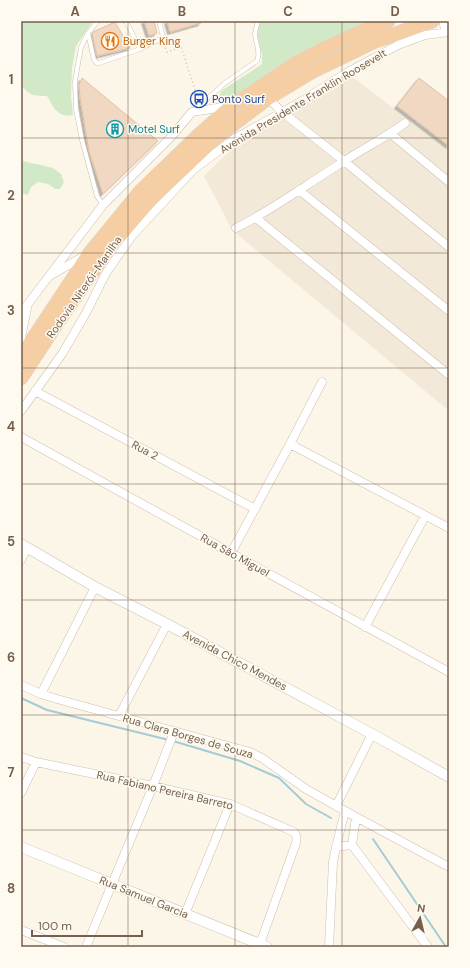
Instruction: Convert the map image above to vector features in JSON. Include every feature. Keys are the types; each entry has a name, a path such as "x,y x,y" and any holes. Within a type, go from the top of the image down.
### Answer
{"highway":[{"name":"Rodovia Niterói-Manilha","path":"21,358 90,253 140,192 199,135 232,106 297,63 334,44 388,21"},
{"name":"Rodovia Niterói-Manilha","path":"21,378 59,320 101,269 109,248 149,201 215,138 268,98 311,72 374,42 432,21"}],"street":[{"path":"443,21 448,32"},
{"name":"Avenida Presidente Franklin Roosevelt","path":"21,411 62,354 86,313 101,269 193,170 234,139 302,101 348,72 398,45 425,35 448,32"},
{"path":"268,98 282,112 449,247"},
{"path":"21,313 103,205 172,136 192,112 232,106"},
{"path":"236,228 256,218 344,161 391,134 405,123"},
{"path":"391,134 449,182"},
{"path":"299,190 449,311"},
{"path":"256,218 449,375"},
{"path":"48,277 90,253"},
{"path":"21,338 27,305"},
{"path":"231,553 322,382"},
{"name":"Rua 2","path":"35,391 255,508"},
{"name":"Rua São Miguel","path":"21,437 449,672"},
{"path":"290,444 449,528"},
{"path":"365,627 425,516"},
{"path":"21,560 24,546"},
{"name":"Avenida Chico Mendes","path":"24,546 95,586 372,734 449,777"},
{"path":"41,694 95,586"},
{"path":"119,716 167,624"},
{"name":"Rua Clara Borges de Souza","path":"21,685 41,694 119,716 173,734 250,752 262,758 306,790 449,867"},
{"path":"86,947 173,734"},
{"path":"336,806 372,734"},
{"name":"Rua Fabiano Pereira Barreto","path":"21,757 36,762 153,786 230,804 294,832 297,838 296,843 263,946"},
{"path":"21,793 36,762"},
{"path":"186,914 230,804"},
{"path":"329,947 333,862 345,811"},
{"path":"356,817 352,845 428,947"},
{"path":"336,847 352,845"},
{"name":"Rua Samuel Garcia","path":"21,847 263,946"},
{"path":"21,930 64,947"}],"lane":[{"path":"98,21 88,33 80,47 75,81 76,109 82,140 97,196 103,205"},
{"path":"126,21 140,49"},
{"path":"88,33 94,60 99,63 140,49 162,38 163,35 159,21"},
{"path":"192,112 225,83 257,61 259,54 255,31 258,21"}],"path":[{"path":"162,38 167,52 181,47 199,99"}],"shaded area":[{"path":"349,74 449,151 449,411 232,230 204,176 239,142"}],"green space":[{"path":"21,21 93,21 76,46 72,68 71,96 73,115 68,116 60,114 54,108 47,96 33,95 22,86"},
{"path":"260,21 377,21 223,108 218,101 221,91 262,64 262,54 256,35"},
{"path":"21,160 53,168 61,174 64,182 60,189 55,189 48,184 38,182 31,187 28,195 21,193"}],"building":[{"path":"144,21 154,21 157,33 149,36"},
{"path":"167,21 201,21 201,23 170,32"},
{"name":"Burger King","path":"115,22 130,48 97,56 92,34 93,32"},
{"name":"Motel Surf","path":"82,78 158,141 103,194 89,151 80,97 79,85"},
{"path":"419,78 449,101 449,146 397,106"}],"waterway":[{"path":"21,698 47,710 169,740"},
{"path":"173,741 240,761 279,778 306,804 331,818"},
{"path":"373,839 446,947"}],"place":[{"name":"Burger King","path":"110,41"},
{"name":"Ponto Surf","path":"199,99"},
{"name":"Motel Surf","path":"115,129"}]}
